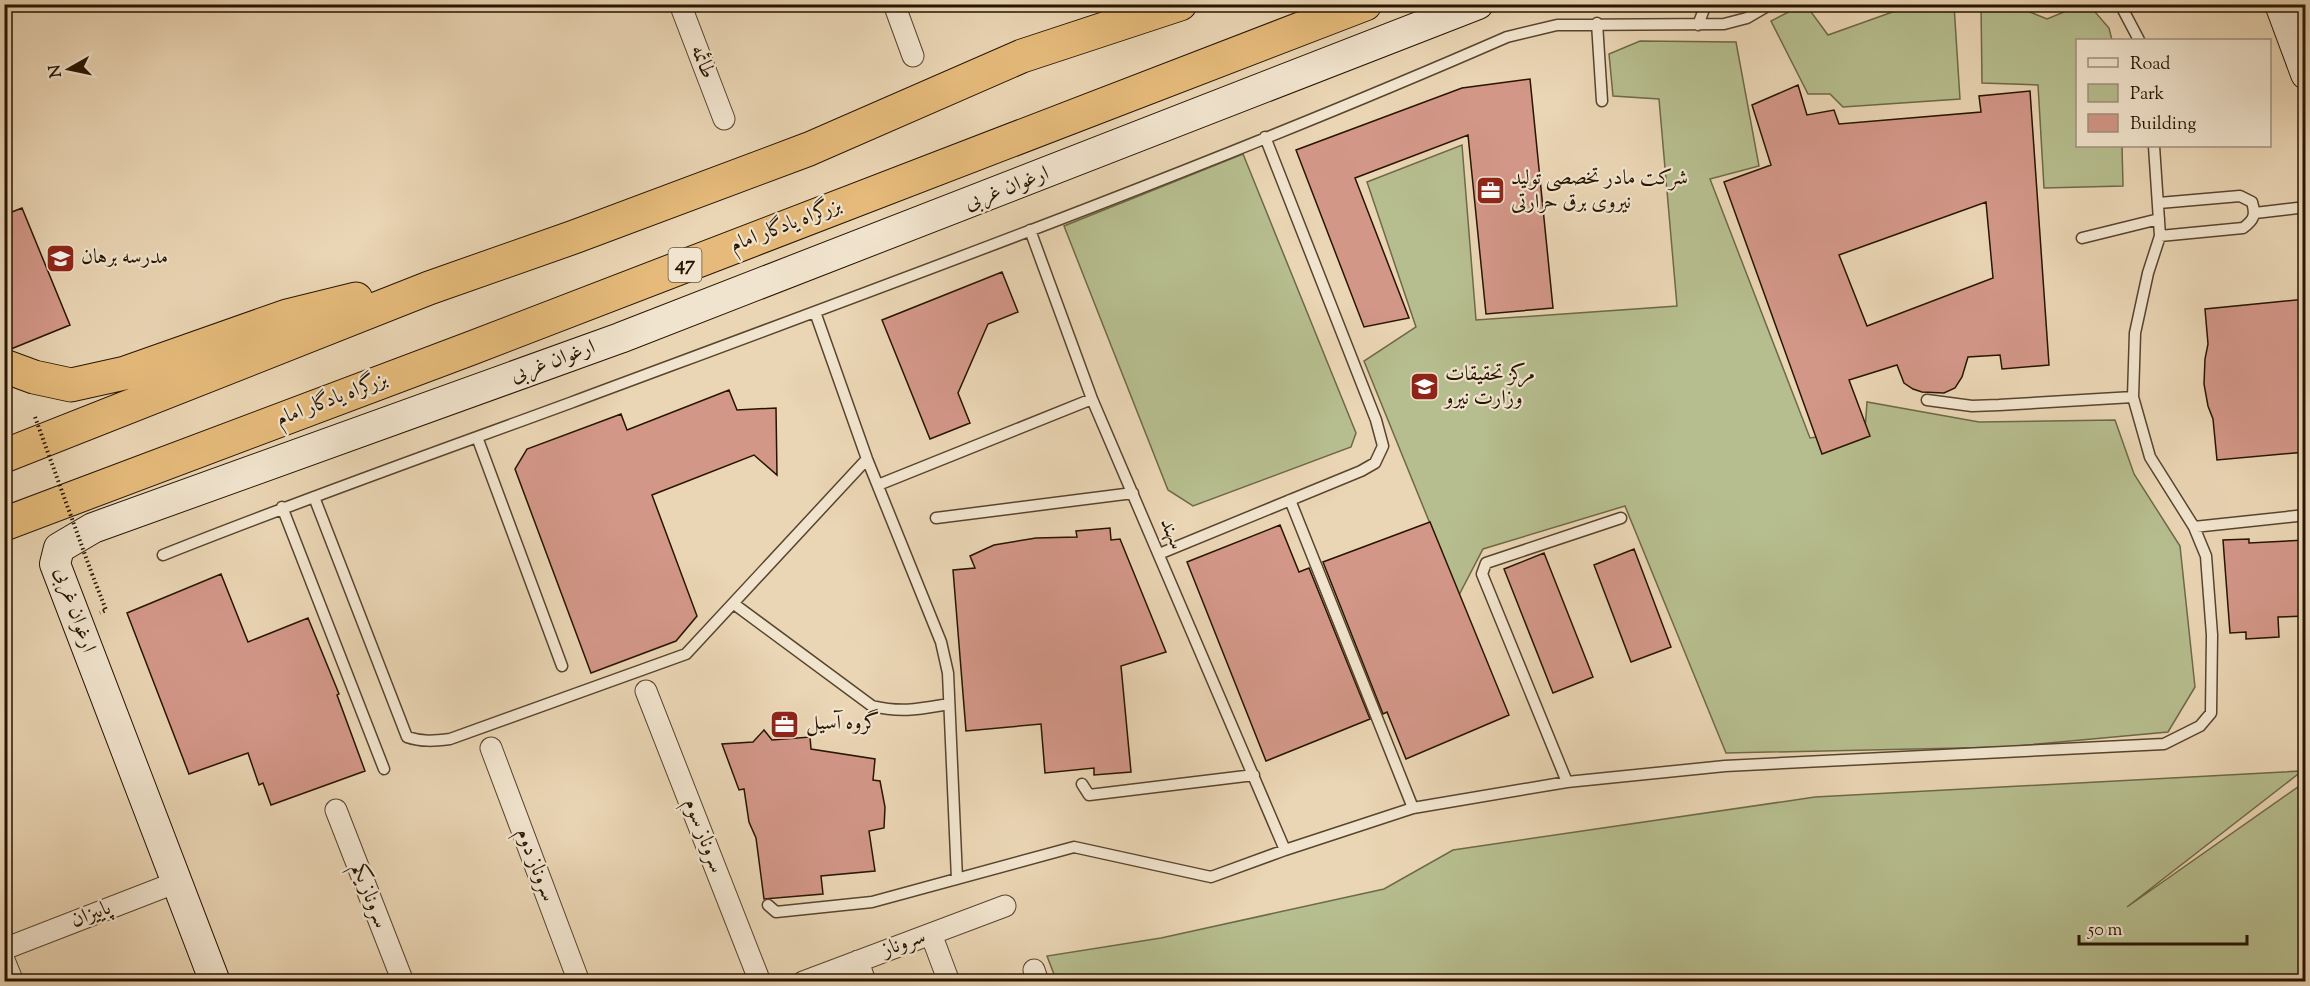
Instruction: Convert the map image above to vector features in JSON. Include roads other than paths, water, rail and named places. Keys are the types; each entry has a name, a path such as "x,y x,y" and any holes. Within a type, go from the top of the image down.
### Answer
{"highway":[{"path":"1022,56 1108,4"},
{"path":"4,456 429,288 574,237 809,149 1022,56 1180,4"},
{"name":"بزرگراه یادگار امام","path":"4,524 469,349 1365,4"},
{"path":"4,366 34,377 71,385 125,373 287,316 380,293 429,288"}],"street":[{"name":"طائمه","path":"680,4 724,119"},
{"path":"894,4 914,56"},
{"name":"ارغوان غربی","path":"215,981 55,564 59,548 93,528 620,338 1478,4"},
{"path":"2280,4 2306,74"},
{"name":"سروناز سوم","path":"646,691 760,981"},
{"name":"سروناز دوم","path":"491,748 579,981"},
{"name":"سروناز یکم","path":"336,810 403,981"},
{"name":"پاییزان","path":"4,949 177,882"},
{"name":"سروناز","path":"803,981 1005,906"},
{"path":"931,934 949,981"},
{"path":"4,960 13,981"},
{"path":"858,961 865,981"}],"lane":[{"path":"1698,25 1706,4"},
{"path":"163,555 282,507 477,437 1149,186 1507,37 1557,25 1724,24 1747,18 1771,4"},
{"path":"2120,4 2138,39"},
{"path":"1597,23 1602,101"},
{"path":"1159,554 1368,467 1375,463 1383,446 1376,420 1266,137"},
{"path":"768,905 776,912 872,902 1074,847 1211,878 1285,850 1413,808 1567,782 1725,766 2164,744 2200,726 2211,713 2212,635 2206,556 2194,527 2150,457 2133,397 2135,333 2148,273 2160,236 2154,147"},
{"path":"2159,203 2240,196 2252,202 2255,213 2252,221 2243,228 2160,236"},
{"path":"2255,213 2306,207"},
{"path":"2082,238 2159,219"},
{"name":"سهند","path":"1030,230 1092,399 1285,850"},
{"path":"814,312 867,459 941,642 948,673 957,879"},
{"path":"1927,400 1972,406 2133,397"},
{"path":"878,485 1092,399"},
{"path":"477,437 562,666"},
{"path":"314,497 406,737 419,741 450,739 686,654 867,459"},
{"path":"936,519 1133,493"},
{"path":"1290,500 1413,808"},
{"path":"282,507 384,769"},
{"path":"2194,527 2306,515"},
{"path":"1567,782 1482,574 1486,563 1621,518"},
{"path":"734,604 872,706 894,711 909,711 949,704"},
{"path":"1083,784 1089,795 1254,775"}],"place":[{"name":"شرکت مادر تخصصی تولید نیروی برق حرارتی","path":"1490,191"},
{"name":"مدرسه برهان","path":"60,258"},
{"name":"مرکز تحقیقات وزارت نیرو","path":"1424,387"},
{"name":"گروه آسیل","path":"785,724"}]}
